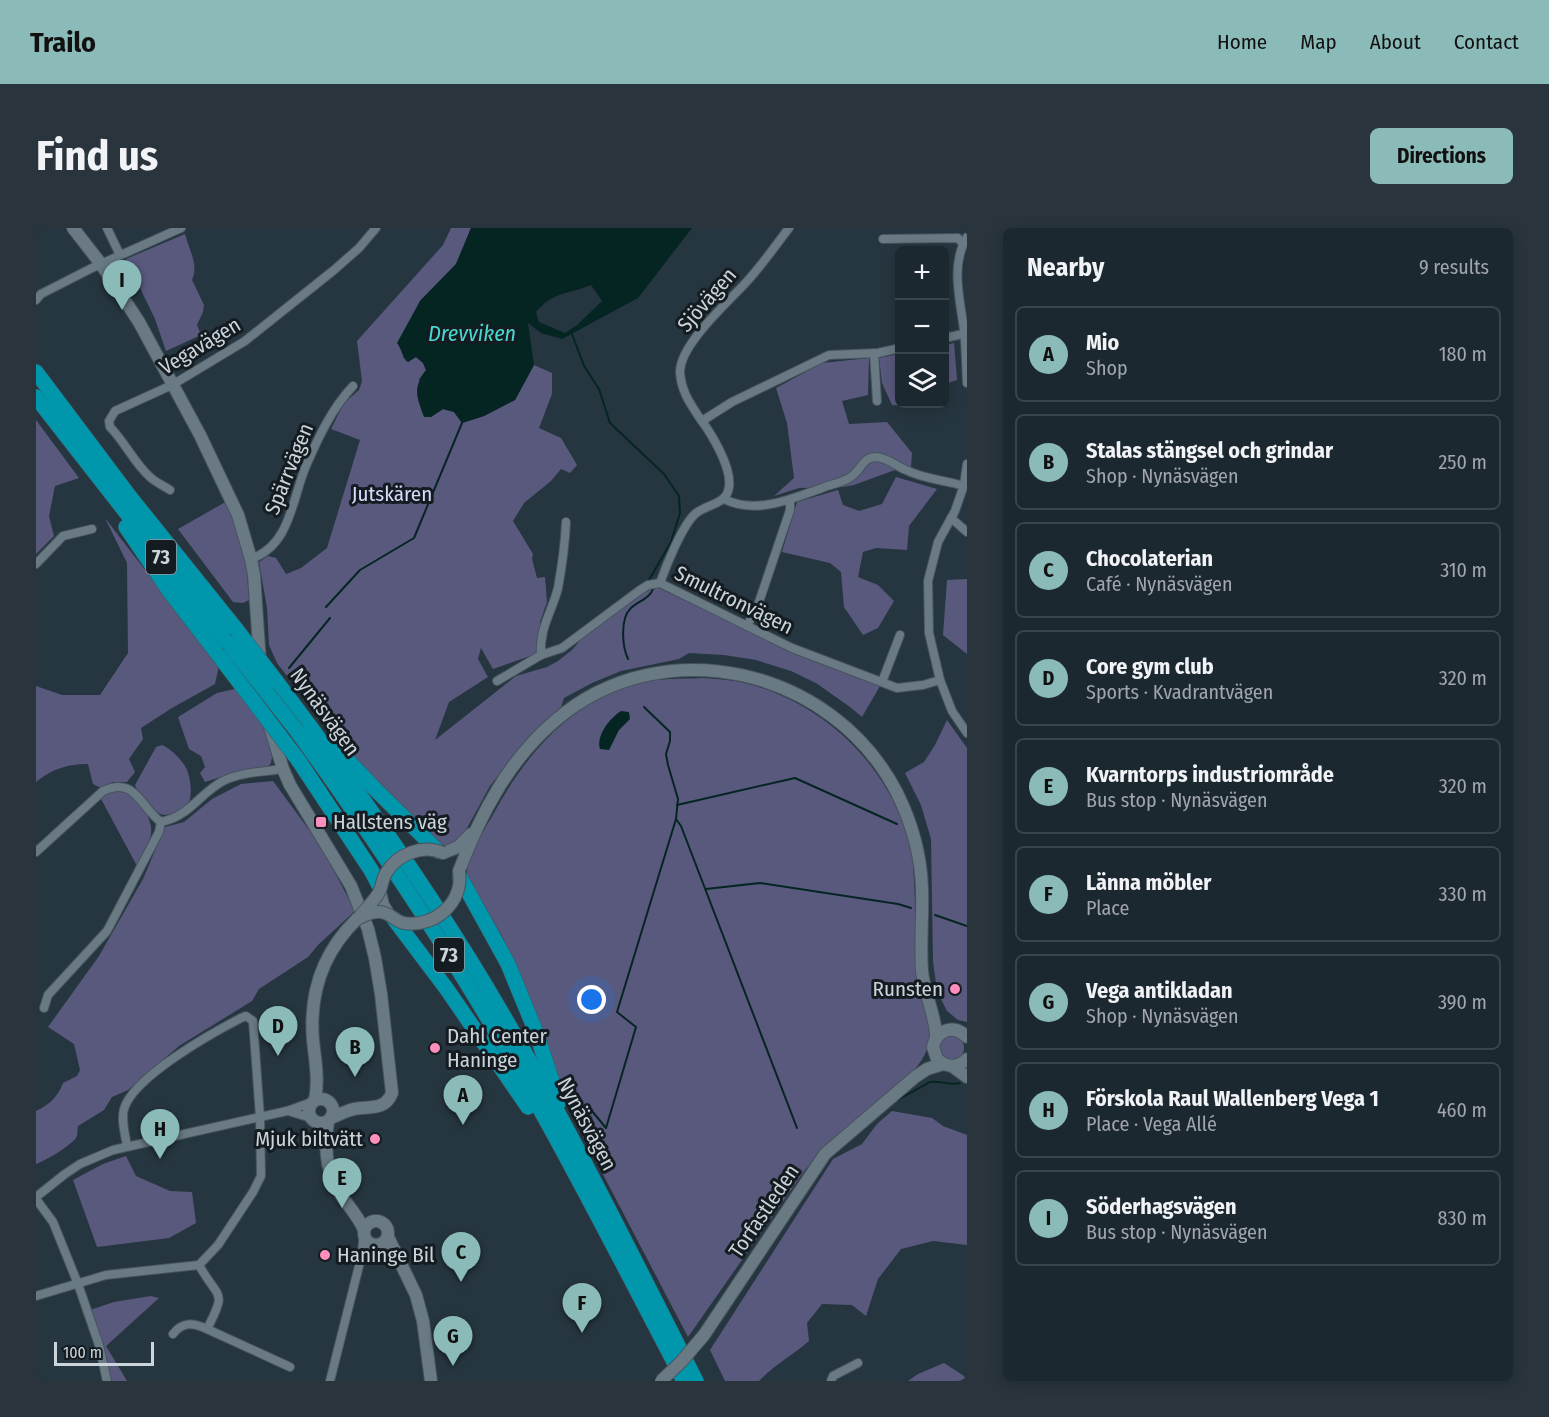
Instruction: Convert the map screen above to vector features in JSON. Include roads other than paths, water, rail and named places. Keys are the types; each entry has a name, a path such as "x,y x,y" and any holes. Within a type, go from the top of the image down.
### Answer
{"highway":[{"name":"Nynäsvägen","path":"36,372 130,496 301,712 449,926 503,1014 572,1139 696,1381"},
{"name":"Nynäsvägen","path":"36,397 297,731 436,934 514,1065 583,1189 684,1381"},
{"path":"93,470 127,529 170,592 299,761 371,870 380,890"},
{"path":"301,712 355,769 440,852"},
{"path":"460,874 508,964 536,1032 572,1139"},
{"path":"391,916 459,1006 583,1189"}],"street":[{"name":"Nynäsvägen","path":"73,228 139,322 238,515 251,559 261,675 267,712 283,769 299,801 351,886 368,929 375,958 392,1093 383,1105 354,1109 329,1120"},
{"path":"107,228 120,255"},
{"path":"36,300 41,294 100,264 181,228"},
{"name":"Vegavägen","path":"170,490 150,478 121,437 110,427 109,421 115,411 172,385 245,342 334,270 359,248 376,228"},
{"name":"Sjövägen","path":"724,499 729,487 725,462 684,394 680,369 703,327 751,278 789,228"},
{"path":"883,239 958,238 965,241 957,271 966,333 967,383"},
{"path":"949,337 966,333"},
{"path":"702,421 732,402 829,355 874,354 895,349"},
{"path":"874,354 877,401"},
{"name":"Spärrvägen","path":"251,559 274,544 288,522 305,468 337,405 353,386"},
{"path":"660,583 679,539 695,514 724,499 735,505 747,507 790,500 847,479 854,475 864,461 874,457 886,459 906,471 964,486"},
{"path":"967,464 964,486 938,542 928,581 929,633 940,680 952,711 967,733"},
{"path":"747,626 758,605 790,510 790,500"},
{"path":"951,518 967,532"},
{"path":"541,655 540,640 557,590 566,542 566,522"},
{"path":"36,564 63,536 92,529"},
{"name":"Smultronvägen","path":"497,681 541,655 562,648 640,590 648,585 660,583 792,648 897,688 923,685 940,680"},
{"path":"882,682 900,635"},
{"path":"400,1263 369,1238 351,1206 343,1198 330,1176 325,1146 309,1110 318,1075 312,1014 315,988 332,949 380,890 385,873 399,859 421,850 440,852 458,848 474,831 522,754 557,719 594,693 626,681 674,671 723,671 758,678 789,690 825,711 859,740 888,778 905,810 914,839 920,870 922,970 935,1042 935,1055 967,1077"},
{"path":"161,822 178,818 204,794 223,782 242,775 283,769"},
{"path":"36,852 103,790 112,787 121,786 134,792 161,822"},
{"path":"44,1008 48,994 111,925 159,832 161,822"},
{"path":"357,919 375,912 412,923 434,919 453,902 459,890 460,874 474,831"},
{"path":"440,852 452,859 460,874"},
{"path":"380,890 383,905 391,916"},
{"path":"928,1001 938,1015 962,1032"},
{"path":"36,1296 106,1275 199,1265 218,1245 261,1176 260,1117 253,1021 246,1016 178,1055 134,1092 124,1106 127,1146"},
{"path":"935,1042 944,1031 962,1032"},
{"name":"Torfastleden","path":"915,1077 935,1042"},
{"name":"Torfastleden","path":"661,1381 704,1335 825,1154 915,1077 927,1069 963,1063 967,1059"},
{"path":"318,1075 333,1110 325,1146"},
{"path":"107,1381 99,1345 78,1284 53,1222 36,1198 64,1174 96,1156 127,1146 287,1111 321,1098 330,1102"},
{"name":"Nynäsvägen","path":"330,1102 354,1109"},
{"path":"287,1111 318,1123 329,1120"},
{"path":"351,1206 386,1225 388,1237 416,1295 423,1321 431,1381"},
{"path":"330,1381 361,1258 369,1238 368,1223 376,1220"},
{"path":"369,1238 384,1242 388,1237"},
{"path":"199,1265 220,1299 207,1329"},
{"path":"173,1334 178,1327 190,1323 290,1367"},
{"path":"831,1381 833,1376 858,1363"}],"water":[{"name":"Drevviken","path":"471,228 692,228 638,298 562,339 541,333 528,323 534,365 515,400 484,416 462,423 454,412 443,409 431,417 424,417 419,404 417,388 426,370 423,363 416,357 408,362 397,343 420,301 456,264","holes":["591,285 602,301 565,333 539,322 536,312 555,297"]},
{"path":"621,711 629,712 630,719 619,730 609,750 600,749 600,738 605,727"}],"waterway":[{"path":"572,334 584,366 599,389 610,423 664,474 679,496 680,513 671,542 649,580"},
{"path":"326,607 360,570 414,538 462,423"},
{"path":"628,659 623,640 625,618 631,608 647,597 653,589"},
{"path":"289,668 330,618"},
{"path":"607,1170 583,1122 586,1109 592,1111 606,1128 636,1027 617,1012 676,819 678,799 666,754 670,732 644,707"},
{"path":"677,805 795,778 897,824"},
{"path":"676,819 681,826 797,1128"},
{"path":"706,889 760,883 898,904 911,908"},
{"path":"935,915 967,926"},
{"path":"894,1102 930,1082 960,1083"}],"place":[{"name":"Söderhagsvägen","path":"122,310"},
{"name":"Hallstens väg","path":"321,822"},
{"name":"Runsten","path":"955,989"},
{"name":"Dahl Center Haninge","path":"435,1048"},
{"name":"Core gym club","path":"278,1056"},
{"name":"Stalas stängsel och grindar","path":"355,1077"},
{"name":"Mio","path":"463,1125"},
{"name":"Mjuk biltvätt","path":"375,1139"},
{"name":"Förskola Raul Wallenberg Vega 1","path":"160,1159"},
{"name":"Kvarntorps industriområde","path":"342,1208"},
{"name":"Haninge Bil","path":"325,1255"},
{"name":"Chocolaterian","path":"461,1282"},
{"name":"Länna möbler","path":"582,1333"},
{"name":"Vega antikladan","path":"453,1366"}],"park label":[{"name":"Jutskären","path":"392,494"}]}
